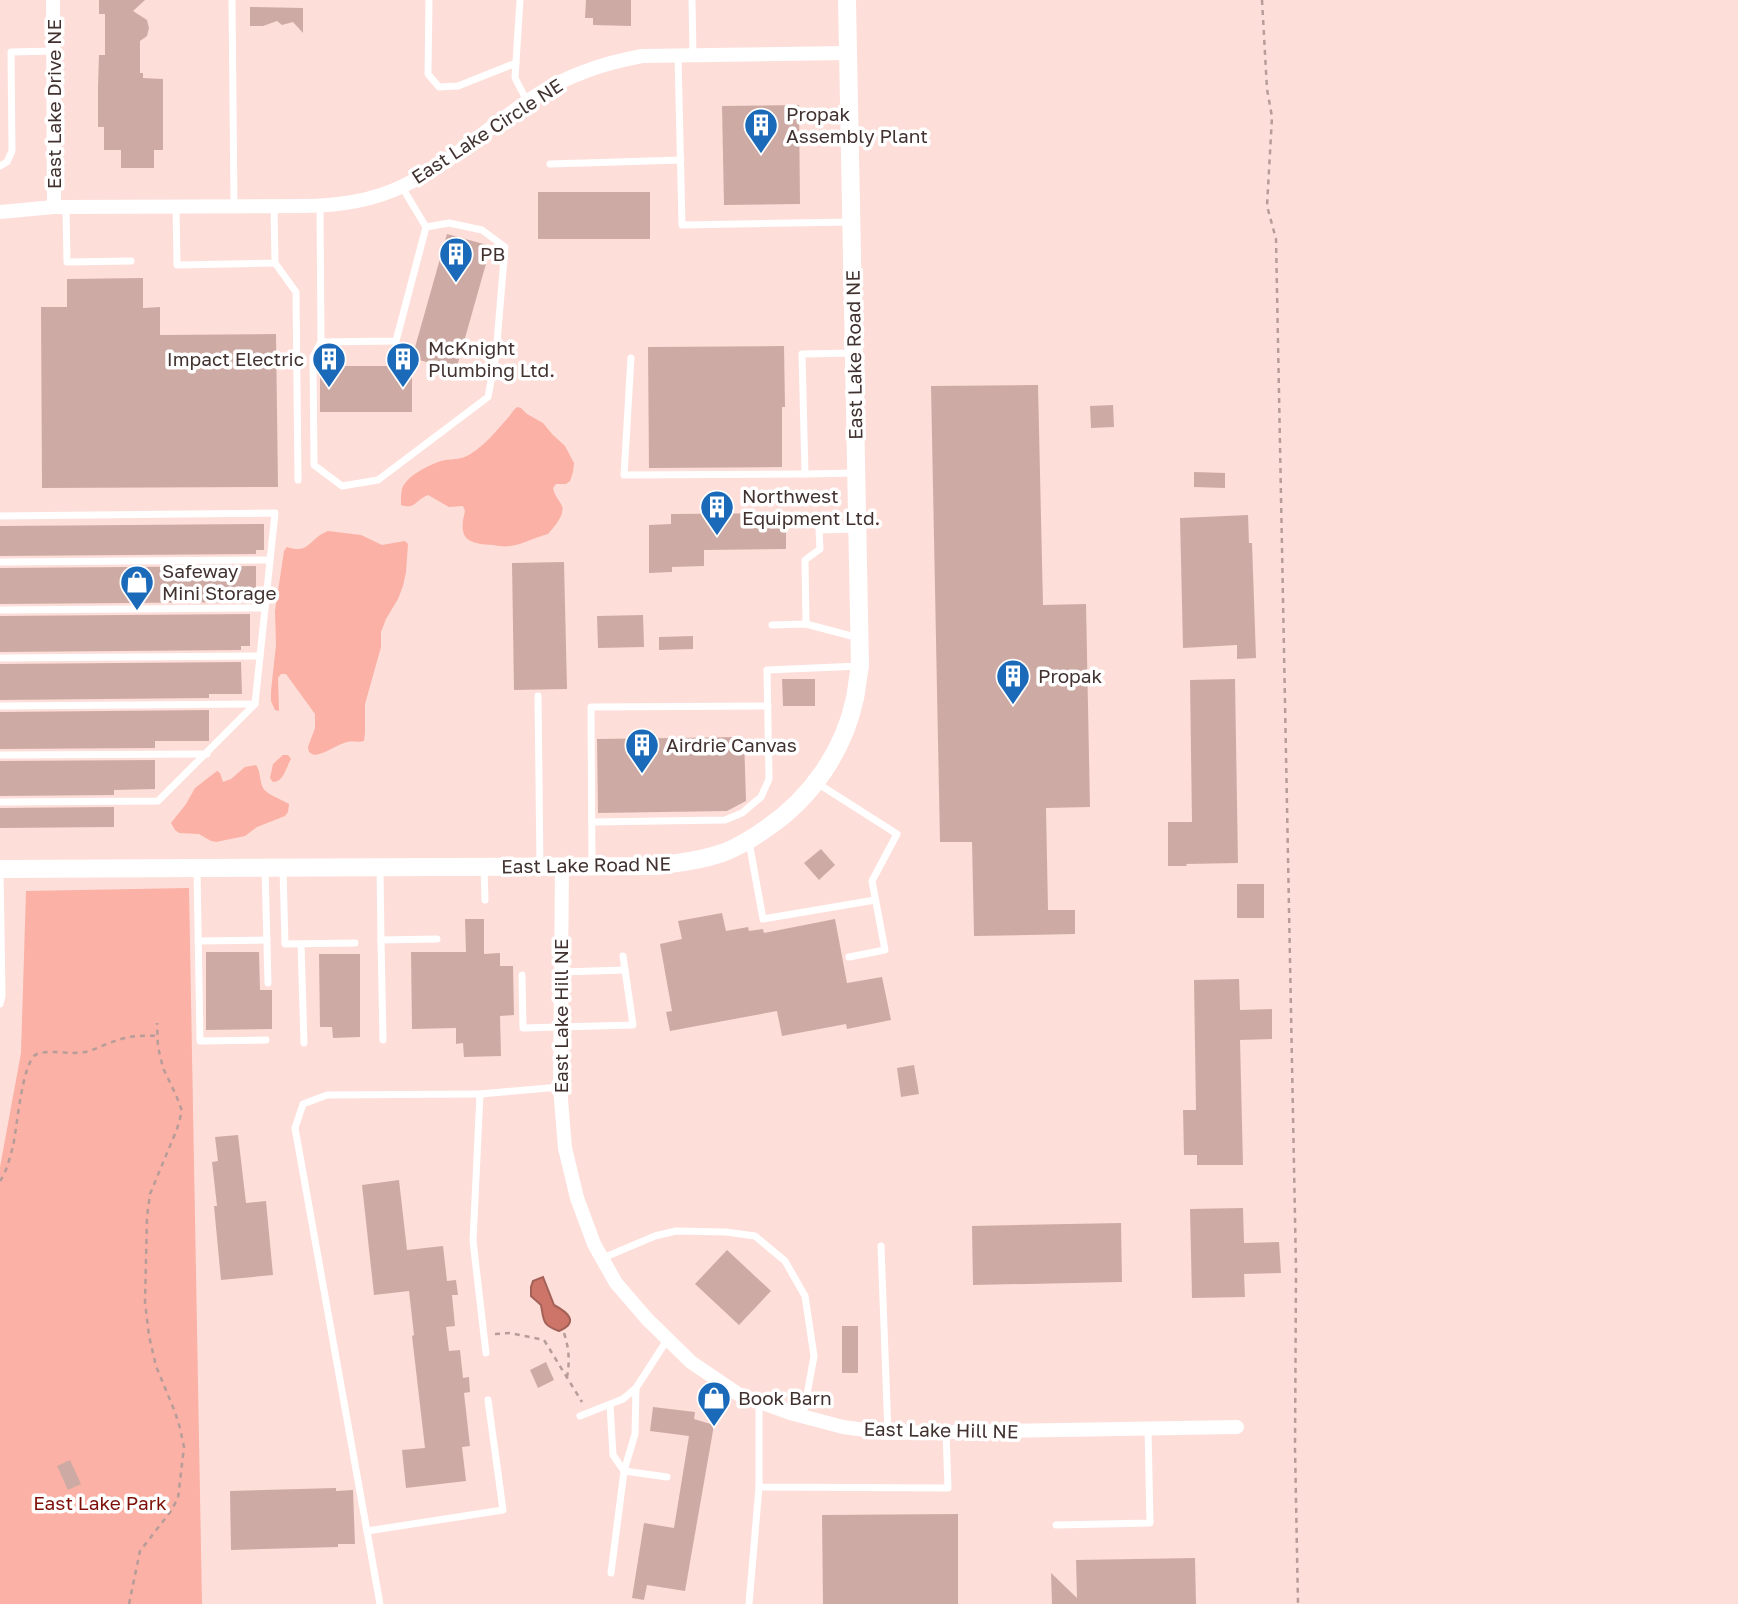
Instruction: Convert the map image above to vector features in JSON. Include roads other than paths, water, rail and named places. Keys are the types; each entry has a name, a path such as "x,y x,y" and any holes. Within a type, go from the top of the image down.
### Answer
{"street":[{"name":"East Lake Drive NE","path":"53,0 60,208"},
{"name":"East Lake Road NE","path":"0,869 656,866 686,863 724,852 748,841 787,815 816,782 836,751 855,698 860,666 847,0"},
{"name":"East Lake Circle NE","path":"0,212 60,208 343,204 402,187 437,167 527,101 575,74 609,62 642,56 848,53"},
{"name":"East Lake Hill NE","path":"562,867 560,1087 565,1148 577,1198 594,1244 616,1283 647,1320 691,1362 738,1394 759,1402 843,1427 888,1433 1237,1427"}],"lane":[{"path":"232,0 234,207"},
{"path":"429,0 428,74 439,87 458,86 516,63"},
{"path":"520,0 515,78 527,101"},
{"path":"692,0 686,56 681,160 682,225 851,222"},
{"path":"0,166 7,162 12,151 12,52 53,51"},
{"path":"550,164 681,160"},
{"path":"321,342 396,341 426,227 402,187"},
{"path":"274,206 275,262 296,292 298,480"},
{"path":"320,206 321,342 313,357 314,465 342,486 378,480 488,397 496,354 505,247 481,230 449,223 426,227"},
{"path":"176,207 177,265 275,262"},
{"path":"60,208 67,262 131,261"},
{"path":"805,474 802,354 854,353"},
{"path":"631,358 624,475 856,473"},
{"path":"0,516 275,513 255,704 158,801 0,802"},
{"path":"806,624 805,560 820,549 819,530 857,529"},
{"path":"0,562 270,560"},
{"path":"0,610 265,608"},
{"path":"772,625 806,624 859,638"},
{"path":"0,658 260,656"},
{"path":"592,822 725,820 742,813 761,797 769,779 767,670 860,666"},
{"path":"538,696 540,867"},
{"path":"0,706 255,704"},
{"path":"592,867 591,707 768,706"},
{"path":"0,755 207,754"},
{"path":"816,782 897,834 872,881 885,950 849,957"},
{"path":"748,841 763,919 875,900"},
{"path":"484,867 485,900"},
{"path":"197,868 200,1041 266,1040"},
{"path":"268,983 267,940 274,868"},
{"path":"274,868 285,944 355,943"},
{"path":"380,868 383,1040"},
{"path":"0,869 0,1004"},
{"path":"381,940 437,939"},
{"path":"198,941 267,940"},
{"path":"301,944 304,1043"},
{"path":"522,975 523,1028 633,1025 623,956"},
{"path":"561,972 625,970"},
{"path":"380,1604 295,1128 303,1104 327,1096 480,1094 560,1087"},
{"path":"480,1094 473,1241 486,1353"},
{"path":"603,1258 655,1236 676,1231 726,1232 755,1236 785,1261 805,1296 814,1356 803,1417"},
{"path":"881,1246 888,1433"},
{"path":"580,1416 623,1399 636,1388 667,1339"},
{"path":"611,1573 624,1471 635,1434 636,1388"},
{"path":"367,1531 503,1510 488,1400"},
{"path":"749,1604 759,1488 759,1402"},
{"path":"610,1405 613,1455 624,1471 667,1477"},
{"path":"1056,1525 1150,1523 1148,1429"},
{"path":"759,1488 948,1488 946,1432"}],"place":[{"name":"Propak Assembly Plant","path":"761,155"},
{"name":"PB","path":"456,284"},
{"name":"Impact Electric","path":"329,389"},
{"name":"McKnight Plumbing Ltd.","path":"403,389"},
{"name":"Northwest Equipment Ltd.","path":"717,537"},
{"name":"Safeway Mini Storage","path":"137,612"},
{"name":"Propak","path":"1013,706"},
{"name":"Airdrie Canvas","path":"642,775"},
{"name":"Book Barn","path":"714,1428"}],"park label":[{"name":"East Lake Park","path":"100,1503"}]}
